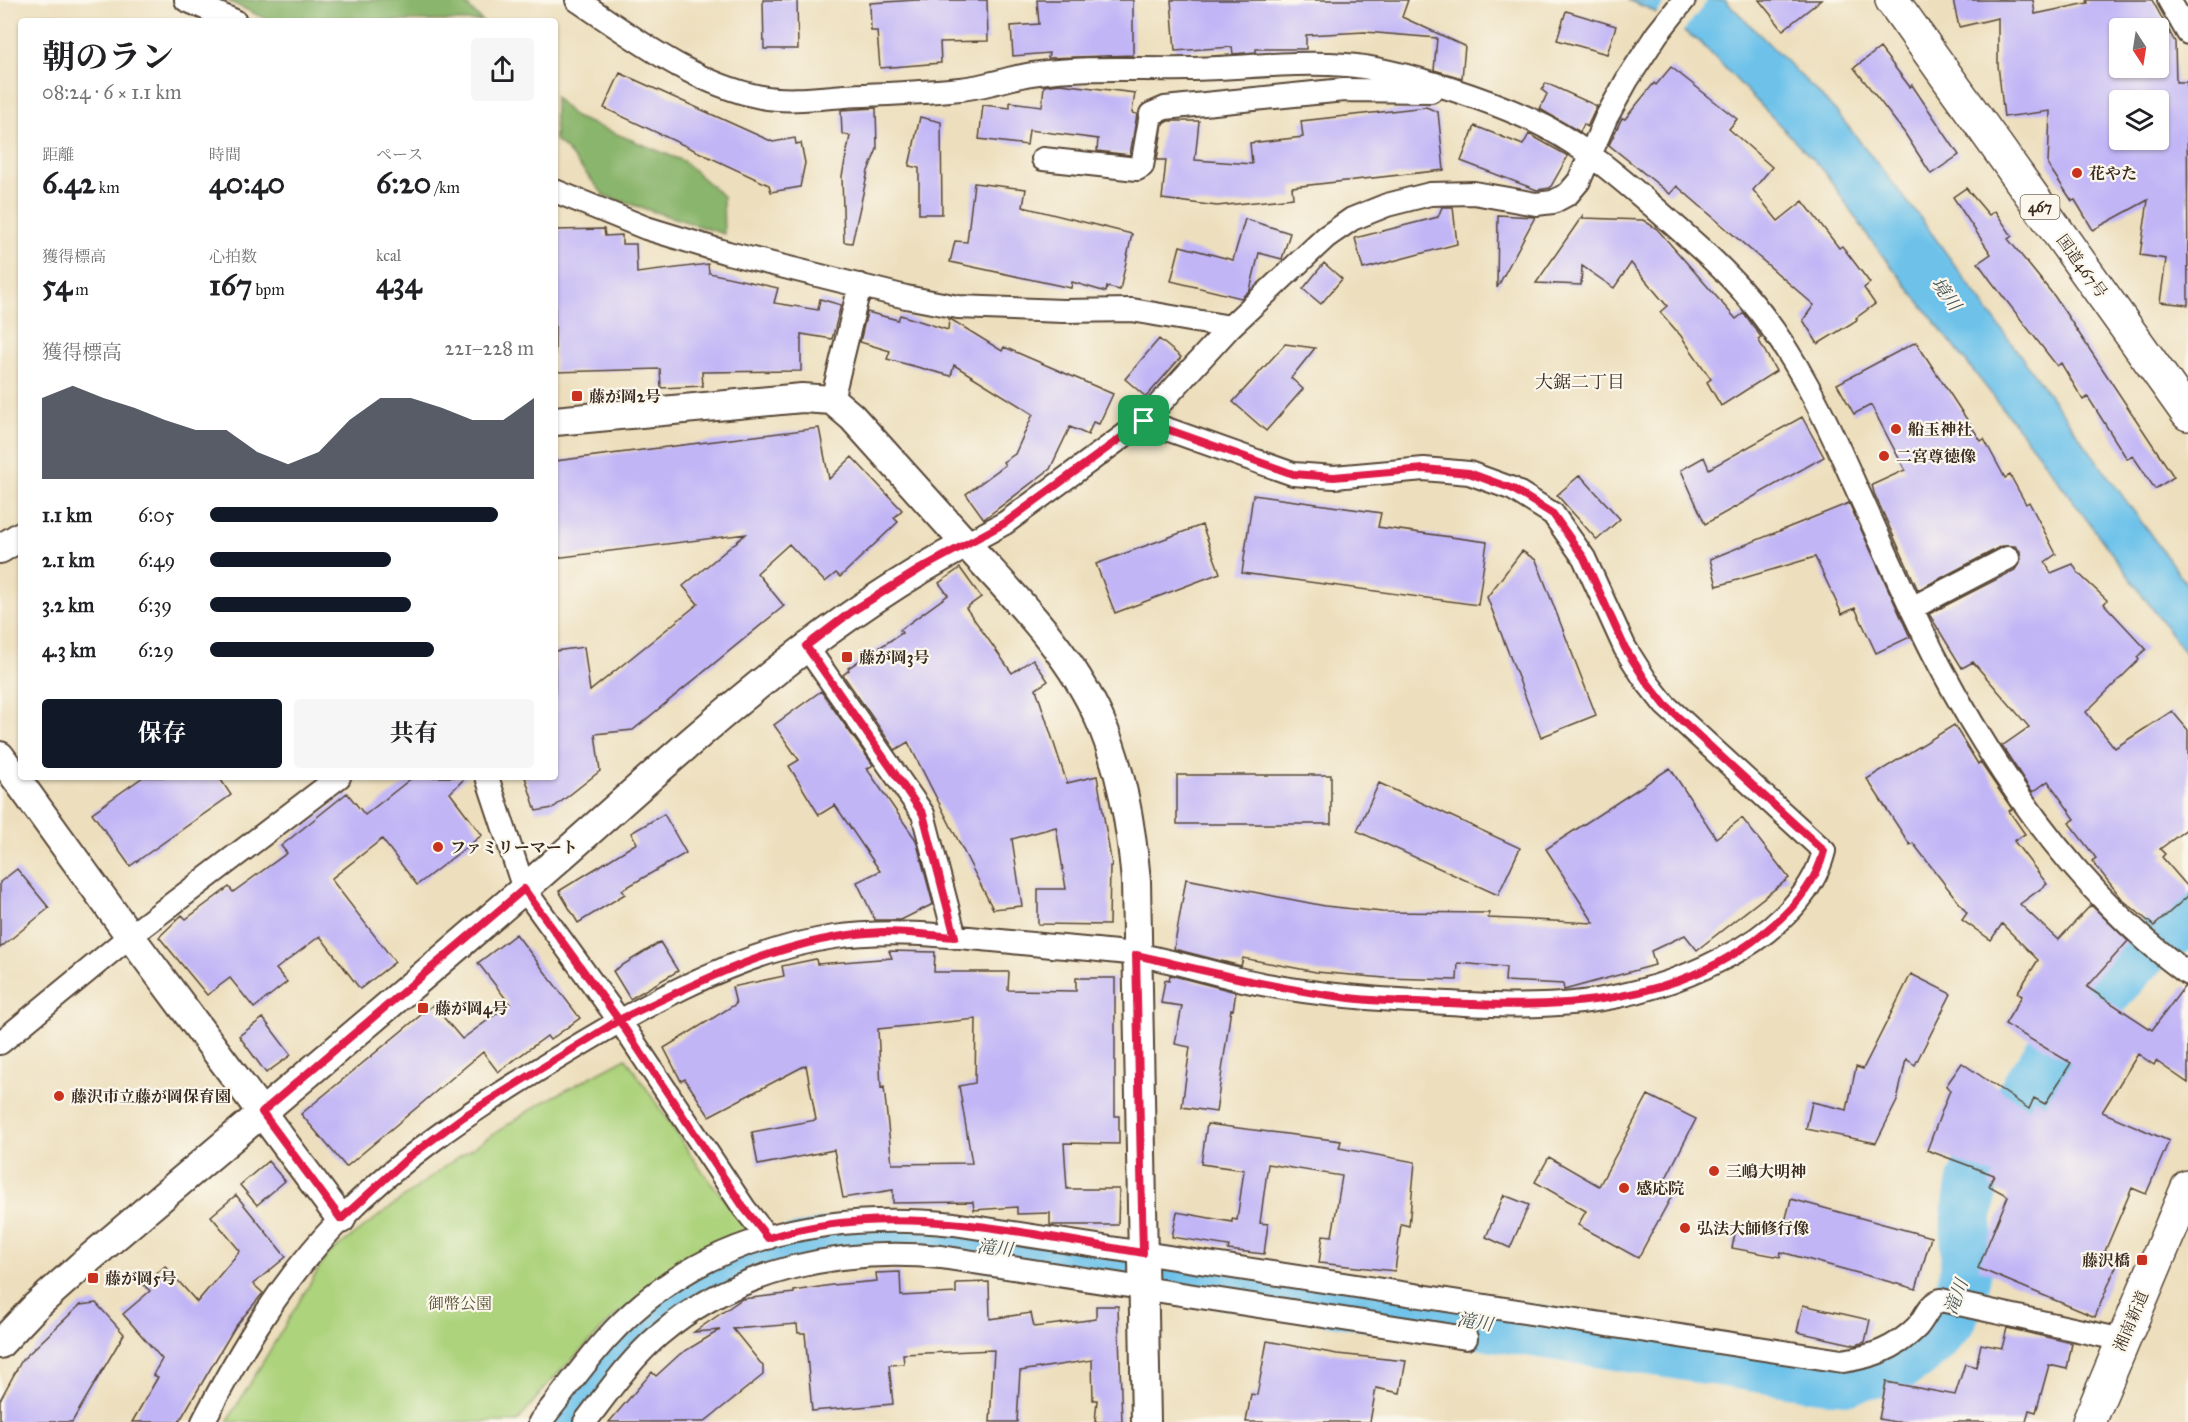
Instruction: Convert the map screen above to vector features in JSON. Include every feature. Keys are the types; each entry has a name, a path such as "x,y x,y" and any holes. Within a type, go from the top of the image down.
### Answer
{"main road":[{"name":"国道467号","path":"1892,0 2188,414"},
{"name":"湘南新道","path":"2089,1422 2187,1195"}],"street":[{"path":"186,0 228,18"},
{"path":"577,0 669,60 704,78 762,97 780,99 964,89 1027,75 1076,68 1187,69 1347,65 1396,74 1454,91 1542,125 1590,152 1704,252 1747,295 1767,322 1807,385 1832,433 1912,608 1966,711 2019,793 2080,874 2142,936 2188,974"},
{"path":"0,1344 35,1307 83,1264 524,889 740,699 806,646 861,606 920,569 1005,523 1144,421 1230,327 1326,237 1352,219 1387,205 1430,194 1474,193 1536,204 1553,202 1568,194 1579,181 1605,118 1657,34 1684,0"},
{"path":"2169,0 2188,33"},
{"path":"1043,159 1137,169 1142,166 1151,114 1166,108 1344,90 1454,91"},
{"path":"558,192 646,228 728,253 958,307 1063,311 1132,310 1230,327"},
{"path":"832,400 860,285"},
{"path":"558,422 802,398 832,400 852,417 1052,642 1085,691 1105,733 1117,767 1133,844 1136,881 1146,1422"},
{"path":"203,1422 238,1354 268,1307 341,1219 409,1157 463,1117 619,1020 715,975 774,951 830,938 883,932 1136,955 1260,984 1350,998 1520,1007 1579,1004 1641,992 1699,972 1749,946 1788,913 1820,869 1824,851 1665,705 1646,681 1625,648 1578,549 1553,514 1513,489 1469,473 1424,469 1334,477 1293,474 1144,421"},
{"path":"0,549 18,538"},
{"path":"1912,608 2008,558"},
{"path":"806,646 923,814 955,937"},
{"path":"0,756 130,936 341,1219"},
{"path":"0,1043 130,936 335,780"},
{"path":"488,780 524,889 619,1020 744,1208 768,1238"},
{"path":"540,1422 606,1339 641,1305 672,1280 707,1260 768,1238 822,1224 904,1219 954,1224 1144,1271 1466,1338"},
{"path":"585,1422 629,1365 657,1336 691,1309 779,1270 859,1254 902,1253 1144,1271 1842,1361 1871,1357 1895,1346 1917,1326 1933,1303 1941,1300 2123,1340"}],"green space":[{"path":"226,0 462,0 479,18 352,17 264,18"},
{"path":"558,100 575,117 683,161 723,196 724,234 605,196 558,143"},
{"name":"御幣公園","path":"626,1058 699,1167 752,1234 617,1314 548,1384 517,1422 227,1422 327,1255 448,1164 538,1105"}],"water":[{"name":"境川","path":"1627,0 1725,0 1835,110 1922,220 2188,586 2188,657 2037,452 1870,239 1824,171 1699,41 1650,9"}],"pier":[{"path":"1667,0 1708,0 1682,33 1655,15"}],"building":[{"path":"763,0 797,0 798,49 764,49"},
{"path":"916,0 987,0 988,41 940,42 941,63 880,68 877,31 871,31 870,3"},
{"path":"1037,0 1133,0 1133,55 1048,58 1049,53 1013,56 1011,26 1039,24"},
{"path":"1171,0 1408,0 1402,17 1465,46 1462,78 1434,70 1437,38 1365,32 1306,35 1306,49 1256,49 1256,52 1233,54 1232,47 1175,51"},
{"path":"1759,0 1821,0 1783,30"},
{"path":"1953,0 2033,0 2035,14 2088,3 2087,0 2152,0 2162,18 2109,18 2109,78 2169,78 2169,31 2175,42 2176,82 2187,82 2188,305 2160,302 2166,259 2140,255 2148,200 2093,230 2075,200 2072,201 2048,165 2050,111 2004,117 1998,65 1998,18 1959,27"},
{"path":"1566,11 1616,26 1607,54 1557,40"},
{"path":"1880,48 1910,87 1912,85 1959,155 1931,174 1904,132 1854,68"},
{"path":"1671,67 1737,119 1729,129 1772,167 1753,190 1778,221 1803,201 1839,248 1842,246 1870,283 1864,288 1875,304 1856,318 1857,320 1818,344 1803,320 1814,305 1677,186 1670,194 1609,145 1622,118 1625,119 1654,83 1656,85"},
{"path":"620,73 773,142 795,138 796,144 801,143 805,163 800,187 771,192 769,185 604,108"},
{"path":"1546,83 1597,106 1587,127 1584,124 1580,132 1540,109 1547,94 1542,90"},
{"path":"1060,84 1135,93 1132,113 1137,114 1130,155 1097,151 1098,139 1029,130 1027,145 979,139 983,105 1010,108 1010,102 1042,106 1044,86"},
{"path":"1426,107 1438,112 1444,170 1292,187 1293,198 1217,206 1162,199 1166,160 1157,160 1163,124 1168,121 1199,121 1195,160 1252,164 1250,143 1303,137 1301,121"},
{"path":"876,108 877,149 868,171 852,243 844,242 842,176 850,136 842,134 841,110"},
{"path":"920,117 941,122 942,214 919,214 919,168 909,166"},
{"path":"1475,126 1523,145 1529,134 1568,156 1550,188 1537,190 1461,161"},
{"path":"974,183 1026,189 1023,207 1132,234 1120,290 1107,287 1106,292 1072,282 1071,288 950,262 955,241 967,242"},
{"path":"1966,188 1989,215 1995,211 2012,236 2008,239 2055,297 2174,477 2155,489 2133,456 2127,459 2088,397 2083,400 2061,363 2057,366 1978,263 1991,254 1953,197"},
{"path":"1442,207 1453,207 1457,244 1363,269 1355,238 1438,217"},
{"path":"1498,215 1535,217 1497,288"},
{"path":"1583,215 1583,218 1643,220 1657,229 1736,319 1744,313 1761,337 1758,339 1776,371 1721,406 1707,382 1711,379 1681,336 1660,312 1667,306 1631,263 1614,288 1582,266 1581,285 1536,283"},
{"path":"1245,219 1290,233 1282,259 1259,253 1250,290 1241,298 1171,281 1180,246 1233,260"},
{"path":"604,229 605,236 622,235 622,244 636,244 637,273 708,264 709,273 778,288 774,303 818,310 820,299 841,305 832,339 801,334 801,371 702,372 703,386 661,388 660,369 558,372 558,230"},
{"path":"1324,263 1342,279 1321,304 1303,289"},
{"path":"867,312 898,320 900,315 948,330 949,319 952,320 1002,351 1004,347 1113,394 1099,424 1093,422 1088,435 1070,427 1050,469 984,519 966,494 1005,465 1003,462 1015,454 1033,414 954,365 951,376 887,359 890,351 860,342"},
{"path":"1159,339 1181,357 1146,397 1125,379"},
{"path":"1916,342 1981,441 1984,439 2005,478 2010,475 2026,504 2029,502 2056,554 2045,562 2051,573 2073,564 2078,573 2107,600 2104,604 2146,649 2137,657 2139,660 2086,712 2115,748 2172,711 2188,730 2188,828 2160,849 2165,854 2162,857 2188,887 2188,896 2154,926 2123,900 2092,861 2096,858 2069,823 2075,819 2048,781 2033,792 2028,786 2002,746 2029,727 1973,662 1962,668 1929,614 2015,570 2021,559 2020,551 2015,546 2002,546 1918,590 1874,493 1872,485 1905,470 1871,405 1854,414 1837,384"},
{"path":"1285,344 1315,348 1291,378 1303,389 1266,431 1233,402"},
{"path":"1802,417 1824,457 1705,524 1681,470 1704,457 1709,469"},
{"path":"819,428 829,479 852,457 902,510 894,518 898,522 840,577 836,573 825,582 789,544 757,573 784,606 633,730 595,734 600,771 553,808 536,811 526,780 558,780 558,651 584,647 590,691 698,604 683,586 746,534 558,558 558,461"},
{"path":"1580,475 1620,519 1597,540 1557,495"},
{"path":"1253,495 1381,513 1378,527 1487,542 1478,605 1242,573"},
{"path":"1849,503 1910,637 1876,653 1855,608 1842,614 1815,557 1717,586 1710,559"},
{"path":"1202,525 1220,573 1115,613 1096,564"},
{"path":"1522,551 1536,560 1596,715 1541,737 1487,597"},
{"path":"960,568 981,597 966,608 1012,673 1033,659 1048,681 1036,689 1067,783 1097,776 1112,866 1110,866 1109,925 1038,924 1038,889 1066,889 1056,827 1012,839 1022,906 993,909 908,742 895,750 843,675 849,670 848,668 902,633 900,630 948,595 939,583"},
{"path":"821,691 873,765 867,769 916,840 933,904 901,920 875,920 857,882 880,871 835,805 819,815 789,766 799,760 774,725"},
{"path":"1954,725 1978,764 1980,762 2012,809 2009,811 2025,834 2014,841 2047,884 2020,904 2058,940 2091,905 2128,941 2087,987 2152,1030 2184,987 2188,987 2188,1083 2156,1061 2154,1065 2138,1054 2102,1112 2169,1141 2146,1194 2132,1188 2102,1258 2117,1264 2095,1317 1978,1268 2008,1196 1989,1186 1994,1175 1927,1150 1950,1090 1946,1086 1962,1063 2029,1109 2034,1098 2045,1104 2071,1063 2005,1024 2022,996 2017,993 2038,960 2002,924 1991,940 1962,920 1967,913 1913,843 1910,845 1867,779"},
{"path":"1670,768 1716,838 1742,818 1789,878 1697,950 1685,935 1651,951 1655,965 1564,990 1563,984 1505,981 1506,967 1458,963 1457,980 1385,978 1316,972 1243,958 1241,966 1174,949 1186,879 1325,906 1382,912 1490,913 1488,918 1594,923 1546,849"},
{"path":"1177,775 1331,775 1331,824 1177,824"},
{"path":"139,780 221,780 231,795 130,866 92,813"},
{"path":"409,780 463,780 450,793 482,835 417,885 382,839 331,879 395,962 360,989 320,936 276,969 287,982 254,1008 230,978 207,995 159,937 182,915 186,919 229,887 233,892 287,853 281,846 347,793 365,815"},
{"path":"1379,783 1520,848 1498,895 1357,831"},
{"path":"664,814 686,853 622,890 625,894 578,923 559,891 637,843 631,833"},
{"path":"17,869 49,908 0,948 0,882"},
{"path":"516,934 580,1018 550,1040 547,1036 498,1072 483,1052 346,1167 301,1114 433,1005 462,1039 510,1004 478,963"},
{"path":"660,942 678,971 630,999 613,971"},
{"path":"889,951 935,952 934,972 1009,972 1008,990 1076,991 1076,978 1115,978 1115,1116 1119,1116 1119,1144 1064,1143 1067,1189 1119,1189 1118,1225 1050,1225 1050,1213 1017,1214 1017,1207 974,1210 973,1202 893,1203 893,1190 843,1198 834,1150 758,1165 752,1132 816,1120 806,1065 709,1116 685,1079 681,1081 664,1048 736,1004 732,987 784,976 782,966 816,959 817,964 892,958","holes":["976,1019 975,1083 959,1086 972,1163 892,1164 884,1087 881,1088 878,1029"]},
{"path":"1911,974 1951,994 1915,1065 1906,1059 1897,1101 1876,1143 1806,1129 1812,1102 1847,1110 1856,1067 1863,1069"},
{"path":"1170,975 1236,992 1233,1010 1231,1009 1216,1112 1182,1107 1190,1047 1175,1044 1182,1006 1161,1003 1165,980 1169,981"},
{"path":"263,1018 291,1055 266,1073 239,1036"},
{"path":"1648,1095 1696,1119 1663,1184 1675,1190 1638,1258 1578,1225 1586,1211 1535,1182 1549,1157 1599,1186"},
{"path":"1207,1124 1341,1141 1339,1148 1415,1162 1409,1226 1401,1224 1395,1271 1319,1263 1323,1235 1332,1236 1342,1176 1268,1164 1260,1223 1268,1224 1264,1254 1228,1250 1229,1246 1172,1237 1177,1212 1232,1222 1232,1219 1237,1220 1244,1170 1201,1164"},
{"path":"268,1161 285,1181 257,1205 240,1185"},
{"path":"236,1195 286,1257 253,1284 263,1293 235,1327 179,1422 132,1422 158,1377 153,1375 162,1359 123,1314 150,1291 144,1285 165,1266 197,1302 240,1251 211,1216"},
{"path":"1504,1195 1529,1205 1510,1248 1486,1237"},
{"path":"1791,1199 1931,1237 1916,1289 1781,1252 1780,1257 1732,1248 1737,1224 1782,1233"},
{"path":"900,1272 901,1296 956,1293 956,1283 989,1282 990,1319 1031,1313 1034,1327 1096,1319 1096,1306 1118,1306 1122,1422 1095,1422 1097,1400 1093,1400 1092,1360 1020,1371 1017,1422 990,1422 994,1350 903,1354 904,1364 889,1365 893,1404 812,1411 805,1333 798,1333 797,1324 733,1329 763,1366 763,1375 704,1422 609,1422 652,1372 656,1376 680,1354 720,1330 694,1332 742,1299 794,1293 794,1291 832,1285 877,1281 876,1273"},
{"path":"96,1303 124,1334 72,1422 0,1422 0,1400 22,1360 80,1305"},
{"path":"1803,1305 1870,1320 1865,1342 1856,1345 1797,1332"},
{"path":"2007,1328 2072,1343 2067,1369 2049,1365 2036,1412 2029,1410 2026,1422 1895,1422 1879,1419 1886,1382 1955,1395 1965,1364 1976,1367 1981,1344 2002,1348"},
{"path":"1267,1341 1337,1354 1406,1361 1400,1393 1376,1388 1370,1422 1246,1422 1251,1394 1257,1395"}],"waterway":[{"name":"滝川","path":"563,1422 633,1338 659,1313 681,1297 708,1282 770,1258 803,1249 866,1238 929,1239 981,1245 1820,1376 1849,1378 1896,1367 1918,1353 1952,1316 1966,1270 1967,1215 1973,1181 1989,1146 2059,1041 2142,953 2188,920"}],"place":[{"name":"花やた","path":"2077,173"},
{"name":"藤が岡2号","path":"577,396"},
{"name":"船玉神社","path":"1896,429"},
{"name":"二宮尊徳像","path":"1884,456"},
{"name":"藤が岡3号","path":"847,657"},
{"name":"ファミリーマート","path":"438,847"},
{"name":"藤が岡4号","path":"423,1008"},
{"name":"藤沢市立藤が岡保育園","path":"59,1096"},
{"name":"三嶋大明神","path":"1714,1171"},
{"name":"感応院","path":"1624,1188"},
{"name":"弘法大師修行像","path":"1685,1228"},
{"name":"藤沢橋","path":"2142,1260"},
{"name":"藤が岡5号","path":"93,1278"}],"district":[{"name":"大鋸二丁目","path":"1580,382"}],"route":[{"path":"1144,421 1005,523 920,569 851,612 806,646 923,814 955,937 883,932 830,938 774,951 715,975 619,1020 524,889 262,1112 341,1219 409,1157 463,1117 619,1020 744,1208 768,1238 822,1224 904,1219 954,1224 1143,1253 1136,955 1260,984 1350,998 1520,1007 1579,1004 1641,992 1699,972 1749,946 1788,913 1820,869 1824,851 1668,709 1646,681 1625,648 1584,558 1553,514 1513,489 1469,473 1424,469 1334,477 1293,474 1144,421"}]}
